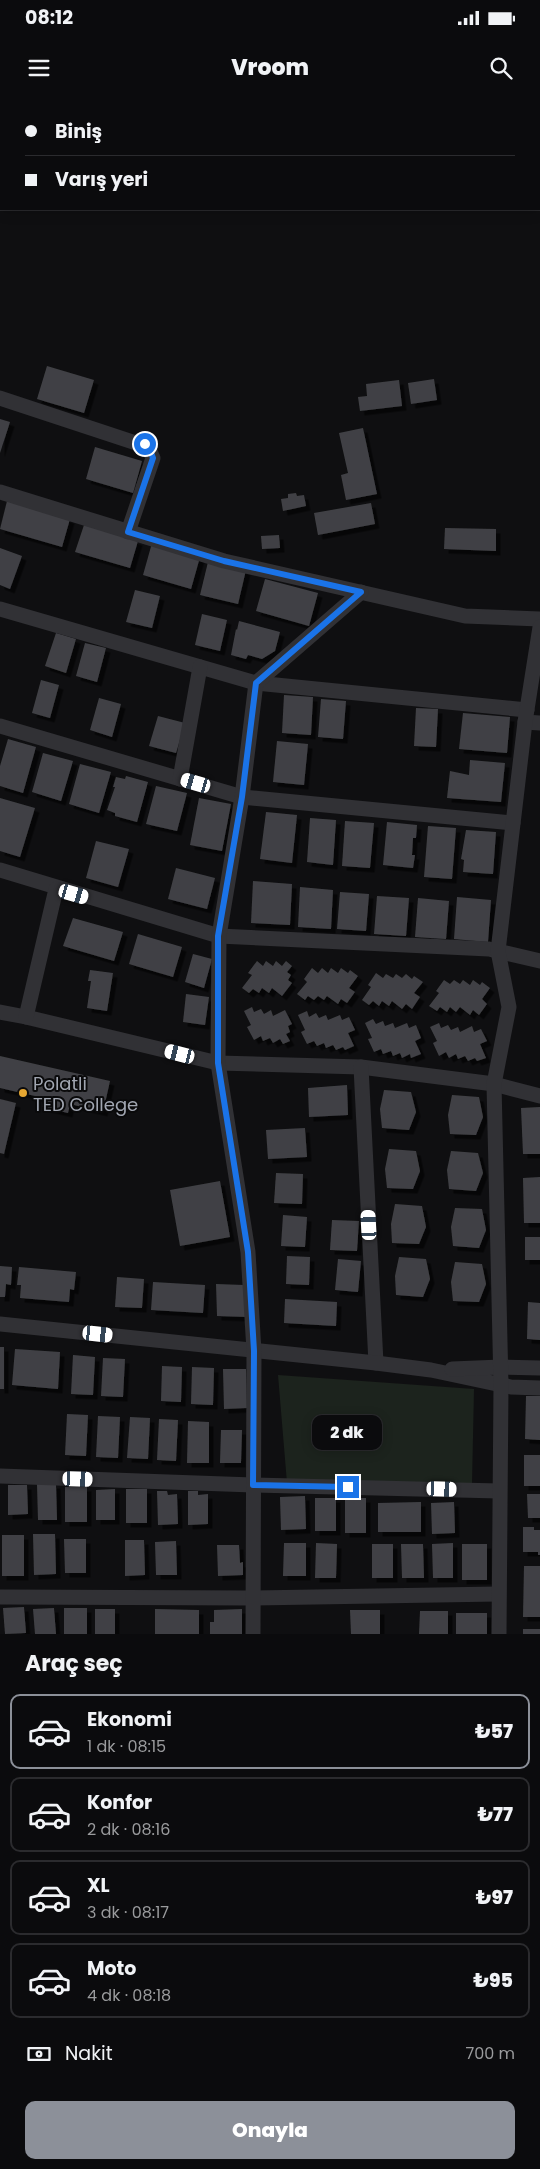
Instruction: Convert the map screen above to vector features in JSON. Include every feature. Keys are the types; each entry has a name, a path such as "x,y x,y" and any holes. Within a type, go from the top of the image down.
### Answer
{"street":[{"path":"0,398 148,447 153,458 128,532"},
{"path":"0,492 224,561 465,616 540,619"},
{"path":"253,1634 254,1351 248,1252 218,1063 218,936 242,797 256,683 361,592"},
{"path":"0,609 256,683 530,718"},
{"path":"498,1634 501,1367 494,1084 509,1007 498,951 513,823 530,718 540,627"},
{"path":"180,779 200,667"},
{"path":"0,726 242,797 513,823"},
{"path":"0,870 218,936 489,949 540,962"},
{"path":"26,1017 56,888"},
{"path":"0,1012 218,1063 361,1067 494,1084 540,1096"},
{"path":"361,1067 376,1362"},
{"path":"0,1324 376,1362 431,1370 501,1385 540,1388"},
{"path":"431,1370 501,1367 540,1368"},
{"path":"0,1476 499,1491"},
{"path":"0,1597 253,1598 498,1594"}],"shaded area":[{"path":"278,1375 474,1389 472,1484 287,1483"}],"building":[{"path":"47,366 94,380 84,413 37,399"},
{"path":"434,379 437,400 411,404 408,383"},
{"path":"399,380 402,406 360,411 358,397 367,396 366,384"},
{"path":"0,419 10,422 0,453"},
{"path":"363,428 377,494 346,500 341,475 348,473 339,433"},
{"path":"95,447 142,461 133,493 86,479"},
{"path":"296,493 297,496 304,495 306,506 283,511 281,499 288,498 288,494"},
{"path":"7,501 70,519 62,547 0,529"},
{"path":"371,503 375,524 318,535 314,513"},
{"path":"84,525 138,541 130,568 75,552"},
{"path":"445,528 496,529 496,551 444,549"},
{"path":"279,535 280,548 262,549 261,536"},
{"path":"152,543 200,557 191,589 143,575"},
{"path":"0,548 22,556 10,589 0,585"},
{"path":"208,562 246,570 238,604 200,595"},
{"path":"265,579 318,593 309,626 256,611"},
{"path":"135,590 160,596 152,628 126,622"},
{"path":"202,614 227,620 220,651 195,645"},
{"path":"239,621 280,632 275,651 262,659 248,655 246,659 231,655"},
{"path":"56,633 76,639 66,673 45,666"},
{"path":"85,643 106,648 97,682 76,676"},
{"path":"41,680 59,685 50,718 32,713"},
{"path":"284,695 313,697 311,735 282,733"},
{"path":"99,698 121,704 112,737 90,730"},
{"path":"321,699 346,701 343,739 318,737"},
{"path":"416,708 438,709 436,747 414,746"},
{"path":"463,713 510,717 507,753 459,749"},
{"path":"158,716 185,723 176,753 149,746"},
{"path":"8,739 36,747 23,793 0,786 0,766"},
{"path":"277,741 308,744 304,785 273,782"},
{"path":"43,753 73,761 61,801 32,792"},
{"path":"470,760 505,763 501,802 447,798 450,771 469,775"},
{"path":"80,764 111,772 99,813 69,804"},
{"path":"126,776 148,782 137,822 115,816 115,813 107,810 115,787 113,787 116,777 125,779"},
{"path":"156,786 187,793 177,831 146,824"},
{"path":"0,798 35,808 20,857 0,851"},
{"path":"199,798 231,804 222,851 190,845"},
{"path":"266,812 297,815 292,863 260,859"},
{"path":"310,818 336,820 333,865 307,862"},
{"path":"345,821 374,823 370,868 342,866"},
{"path":"387,822 417,825 416,838 413,838 412,855 415,855 413,868 383,865"},
{"path":"428,826 456,828 452,879 424,877"},
{"path":"466,830 496,832 493,874 463,872 464,860 461,859"},
{"path":"96,841 129,849 118,887 86,878"},
{"path":"176,868 215,878 207,909 168,899"},
{"path":"253,881 292,884 290,925 251,923"},
{"path":"300,887 333,890 331,929 298,927"},
{"path":"340,892 369,894 366,931 337,929"},
{"path":"377,896 409,898 406,936 374,934"},
{"path":"457,897 491,900 488,942 454,939"},
{"path":"418,898 449,901 446,939 415,937"},
{"path":"73,918 123,932 114,961 63,946"},
{"path":"138,934 182,947 173,977 129,964"},
{"path":"193,954 212,959 204,988 185,982"},
{"path":"257,961 263,966 266,961 273,966 276,961 282,966 286,961 292,966 287,972 291,975 288,980 292,983 282,996 272,988 269,993 262,988 259,993 253,989 249,993 242,988 252,975 248,973"},
{"path":"312,968 318,973 322,968 328,973 331,968 338,973 341,968 348,973 350,970 358,976 349,988 355,992 347,1003 341,999 338,1004 327,996 324,1000 318,996 314,1000 308,996 305,1000 297,994 307,982 304,979"},
{"path":"90,970 113,973 107,1011 87,1008 91,981 88,981"},
{"path":"376,973 383,978 386,974 393,978 396,974 402,978 406,974 412,979 414,976 423,982 414,993 420,997 412,1009 406,1004 402,1009 392,1001 389,1006 382,1001 379,1006 373,1001 369,1005 362,1000 371,987 368,985"},
{"path":"444,980 450,984 454,980 460,984 463,980 470,985 473,980 480,985 482,982 490,988 482,999 487,1004 479,1015 473,1010 470,1015 460,1007 456,1012 450,1007 447,1012 440,1007 437,1011 429,1006 439,993 436,991"},
{"path":"186,994 209,997 205,1025 183,1022"},
{"path":"252,1007 254,1012 261,1009 264,1014 271,1010 273,1016 285,1010 292,1024 288,1026 290,1032 286,1034 290,1041 283,1044 280,1039 273,1043 270,1038 263,1041 261,1036 254,1040 247,1027 251,1025 244,1011"},
{"path":"307,1011 309,1017 316,1013 319,1018 326,1015 328,1020 340,1015 342,1020 349,1017 355,1030 348,1033 354,1046 345,1050 343,1047 336,1050 333,1045 326,1048 324,1043 317,1046 314,1041 307,1044 301,1032 305,1030 298,1015"},
{"path":"373,1019 376,1024 383,1021 385,1026 393,1023 395,1028 407,1023 409,1028 416,1025 421,1038 415,1041 421,1054 411,1058 410,1054 402,1058 400,1053 393,1056 391,1051 383,1054 381,1049 374,1052 368,1039 372,1038 365,1023"},
{"path":"439,1023 441,1028 448,1025 451,1030 458,1027 460,1032 472,1026 474,1032 481,1029 487,1041 480,1044 486,1058 477,1061 475,1058 468,1061 465,1056 458,1059 456,1054 449,1058 446,1052 439,1056 433,1043 437,1041 430,1027"},
{"path":"0,1056 110,1081 103,1112 70,1104 68,1113 42,1107 44,1098 0,1088"},
{"path":"347,1085 348,1115 309,1117 308,1088"},
{"path":"384,1090 411,1092 416,1112 409,1130 382,1128 380,1109"},
{"path":"452,1095 479,1097 483,1117 476,1135 450,1134 448,1115"},
{"path":"0,1099 16,1103 4,1154 0,1153"},
{"path":"540,1107 540,1154 523,1154 521,1108"},
{"path":"305,1128 307,1157 268,1159 266,1130"},
{"path":"389,1149 416,1151 420,1171 413,1189 387,1188 385,1169"},
{"path":"451,1151 478,1153 483,1173 476,1191 449,1189 447,1170"},
{"path":"276,1173 303,1174 302,1204 274,1203"},
{"path":"540,1177 540,1223 524,1223 523,1178"},
{"path":"220,1181 230,1237 180,1246 170,1190"},
{"path":"395,1204 422,1206 426,1227 419,1244 392,1243 391,1224"},
{"path":"455,1208 482,1209 486,1230 479,1248 453,1246 451,1227"},
{"path":"283,1215 307,1217 305,1247 281,1246"},
{"path":"332,1220 359,1221 357,1251 330,1250"},
{"path":"525,1237 540,1237 540,1260 525,1260"},
{"path":"287,1256 310,1257 309,1285 286,1284"},
{"path":"399,1257 426,1259 430,1279 423,1297 396,1295 395,1276"},
{"path":"338,1259 361,1261 358,1292 335,1290"},
{"path":"455,1262 482,1264 486,1284 479,1302 453,1301 451,1282"},
{"path":"0,1266 12,1267 11,1285 6,1284 5,1297 0,1297"},
{"path":"19,1267 76,1272 74,1290 70,1289 69,1302 20,1298 21,1285 17,1285"},
{"path":"117,1277 144,1279 142,1308 115,1307"},
{"path":"153,1282 205,1285 203,1313 151,1310"},
{"path":"216,1284 244,1285 248,1317 217,1316"},
{"path":"285,1299 337,1302 336,1326 284,1323"},
{"path":"528,1302 540,1303 540,1340 527,1339"},
{"path":"0,1347 4,1347 4,1389 0,1389"},
{"path":"15,1349 60,1352 58,1389 12,1385"},
{"path":"73,1355 95,1357 93,1395 71,1394"},
{"path":"103,1358 125,1359 123,1397 101,1396"},
{"path":"162,1366 182,1367 181,1402 161,1401"},
{"path":"192,1367 214,1368 213,1405 191,1404"},
{"path":"223,1369 246,1369 247,1408 224,1409"},
{"path":"526,1396 540,1396 540,1440 525,1439"},
{"path":"67,1414 88,1415 86,1456 65,1455"},
{"path":"98,1416 120,1417 118,1458 96,1457"},
{"path":"130,1417 150,1418 148,1459 127,1458"},
{"path":"159,1419 178,1420 176,1461 157,1460"},
{"path":"188,1421 209,1422 209,1463 187,1463"},
{"path":"221,1430 242,1430 241,1463 220,1463"},
{"path":"524,1455 540,1455 540,1486 524,1486"},
{"path":"37,1484 56,1484 57,1520 38,1520"},
{"path":"8,1485 27,1485 28,1514 8,1515"},
{"path":"65,1487 87,1487 87,1522 65,1522"},
{"path":"115,1489 115,1520 96,1520 96,1490"},
{"path":"126,1489 147,1489 147,1523 126,1523"},
{"path":"157,1491 167,1491 168,1495 177,1494 178,1524 158,1525"},
{"path":"188,1491 198,1491 198,1495 208,1494 208,1524 188,1525"},
{"path":"527,1494 540,1494 540,1518 528,1518"},
{"path":"305,1496 306,1529 281,1530 280,1497"},
{"path":"315,1498 336,1498 336,1531 315,1531"},
{"path":"345,1498 366,1498 366,1533 345,1533"},
{"path":"421,1502 421,1532 378,1532 378,1503"},
{"path":"454,1502 455,1533 432,1534 431,1503"},
{"path":"523,1527 534,1527 534,1530 540,1530 540,1555 538,1555 538,1552 523,1552"},
{"path":"33,1534 55,1534 56,1574 34,1575"},
{"path":"2,1535 24,1535 24,1576 2,1576"},
{"path":"64,1539 86,1539 86,1573 65,1573"},
{"path":"125,1540 144,1540 145,1575 125,1576"},
{"path":"176,1541 177,1575 156,1575 155,1542"},
{"path":"284,1543 306,1543 306,1576 283,1576"},
{"path":"316,1543 337,1544 336,1578 315,1578"},
{"path":"453,1543 453,1578 433,1578 432,1544"},
{"path":"372,1544 393,1544 393,1578 372,1578"},
{"path":"401,1544 423,1544 424,1578 402,1578"},
{"path":"462,1544 487,1544 487,1580 462,1580"},
{"path":"217,1545 239,1545 240,1563 243,1562 243,1575 218,1576"},
{"path":"524,1566 540,1566 540,1617 523,1617"},
{"path":"24,1607 26,1633 5,1634 3,1608"},
{"path":"54,1608 56,1634 35,1634 33,1609"},
{"path":"64,1608 87,1608 87,1634 64,1634"},
{"path":"95,1609 115,1609 115,1634 95,1634"},
{"path":"155,1609 199,1610 199,1634 155,1634"},
{"path":"242,1609 242,1634 210,1634 210,1622 214,1622 214,1610"},
{"path":"350,1610 380,1610 380,1634 351,1634"},
{"path":"420,1611 448,1611 448,1634 419,1634"},
{"path":"456,1613 487,1613 487,1634 456,1634"},
{"path":"523,1629 540,1629 540,1634 523,1634"}],"place":[{"name":"Polatli TED College","path":"23,1093"}],"route":[{"path":"145,444 152,453 153,458 128,532 224,561 361,592 256,683 242,797 218,936 218,1063 248,1252 254,1351 253,1485 348,1487"}]}
